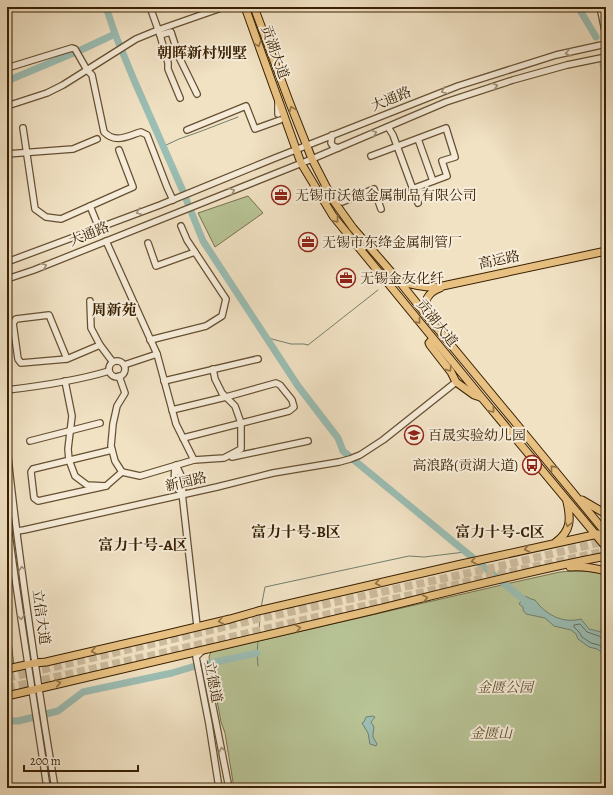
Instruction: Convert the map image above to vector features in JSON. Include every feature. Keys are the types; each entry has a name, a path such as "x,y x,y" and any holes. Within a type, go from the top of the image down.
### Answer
{"main road":[{"name":"贡湖大道","path":"245,7 301,163 333,216 606,547"},
{"name":"贡湖大道","path":"254,7 306,145 333,200 353,228 606,532"},
{"name":"高运路","path":"398,281 419,287 438,287 606,251"},
{"name":"高运路","path":"427,316 425,302 430,295 438,289 606,251"},
{"path":"433,339 429,342 430,345 451,372 456,382 482,398"},
{"path":"578,498 606,514"},
{"path":"554,543 566,533 570,523 567,500"},
{"path":"7,669 46,662 457,565 606,532"},
{"path":"7,696 113,670 202,651 508,577 606,556"},
{"path":"548,568 578,566 606,571"}],"street":[{"path":"150,7 168,63 168,69 180,98"},
{"path":"7,106 47,93 63,85 136,39 159,33 224,7"},
{"path":"600,7 606,36"},
{"path":"159,33 171,32 179,57 197,94"},
{"name":"大通路","path":"7,262 174,199 306,145 458,86 556,56 606,44"},
{"path":"7,68 72,48 75,49 87,70 92,75 104,132 113,139 120,139 141,132 146,135 167,187 174,199"},
{"name":"大通路","path":"7,279 34,270 312,159 446,102 513,80 567,65 606,57"},
{"path":"278,98 278,114"},
{"path":"187,130 246,106 255,129 280,120"},
{"path":"388,127 393,135 418,202"},
{"path":"23,128 35,209 46,217 61,218 133,187 119,150"},
{"path":"371,156 446,128 455,157 442,162 447,176 412,189"},
{"path":"332,135 331,143 333,146 338,148"},
{"path":"7,154 73,148 97,139"},
{"path":"418,139 433,182"},
{"path":"342,202 374,189 381,209"},
{"path":"90,206 99,228"},
{"path":"150,340 206,326 222,316 226,300 187,240 181,226"},
{"path":"106,241 156,354 176,424 194,460"},
{"path":"148,243 156,266 195,252"},
{"path":"90,301 91,328 100,345 112,361"},
{"path":"67,359 49,315 16,319 13,323 18,359 21,363 67,359 100,345"},
{"path":"124,365 156,354"},
{"path":"164,381 258,359"},
{"path":"112,361 121,361 124,365 124,373 117,377 112,375 109,371 109,366 112,361"},
{"path":"213,369 215,379 222,393 234,406 241,423 241,449 224,458"},
{"path":"7,390 92,376 109,371"},
{"path":"119,376 125,393 117,406 113,424 111,446 115,460 122,472 140,476 194,460 224,458 308,441"},
{"path":"65,381 72,416 68,449 69,460 75,476 87,485 106,486"},
{"name":"新园路","path":"16,530 24,530 273,472 339,461 360,454 456,382"},
{"path":"172,410 276,383 280,384 292,400 294,407 289,411 183,438"},
{"path":"30,441 100,423"},
{"name":"立信大道","path":"7,448 31,664"},
{"path":"112,450 33,469 31,472 34,498 38,501 106,486 122,472"},
{"path":"176,466 174,485 182,494"},
{"path":"176,466 184,482 182,494 197,626"},
{"name":"立信大道","path":"7,518 8,538 31,664 45,725 55,788"},
{"name":"立德道","path":"202,651 229,788"},
{"name":"立德道","path":"202,651 196,657 209,724 219,788"},
{"name":"立信大道","path":"36,689 35,707 47,788"}],"green space":[{"path":"248,196 263,213 215,247 198,213"},
{"name":"金匮公园","path":"560,572 594,572 606,575 606,788 234,788 225,733 221,722 209,657 211,652 506,584"},
{"path":"7,606 14,666 7,668"}],"water":[{"path":"525,596 535,600 544,610 555,617 567,620 581,619 589,629 601,632 606,637 606,655 597,649 589,647 578,639 576,634 571,630 554,626 545,618 526,614 523,607 519,604"},
{"path":"366,717 375,717 371,722 374,727 373,737 377,744 376,746 370,744 368,733 362,723"}],"waterway":[{"path":"106,7 115,34 134,80 203,241 298,386 338,438 343,451 529,604"},
{"path":"578,7 596,37"},
{"path":"7,81 115,34"},
{"path":"603,64 606,80"},
{"path":"164,146 238,117"},
{"path":"268,338 291,344 308,345 378,290"},
{"path":"261,608 265,587 409,556 424,557 465,552"},
{"path":"259,634 260,613"},
{"path":"258,641 258,666"},
{"path":"7,721 18,721 58,711 83,692 257,653"}],"tunnel":[{"path":"7,678 262,618 496,567 606,541"},
{"path":"7,688 606,551"}],"place":[{"name":"无锡市沃德金属制品有限公司","path":"281,195"},
{"name":"无锡市东绛金属制管厂","path":"308,242"},
{"name":"无锡金友化纤","path":"346,278"},
{"name":"百晟实验幼儿园","path":"414,435"},
{"name":"高浪路(贡湖大道)","path":"532,465"}],"district":[{"name":"朝晖新村别墅","path":"202,53"},
{"name":"周新苑","path":"114,310"},
{"name":"富力十号-B区","path":"296,532"},
{"name":"富力十号-C区","path":"500,532"},
{"name":"富力十号-A区","path":"143,545"}],"park label":[{"name":"金匮山","path":"491,733"}]}
